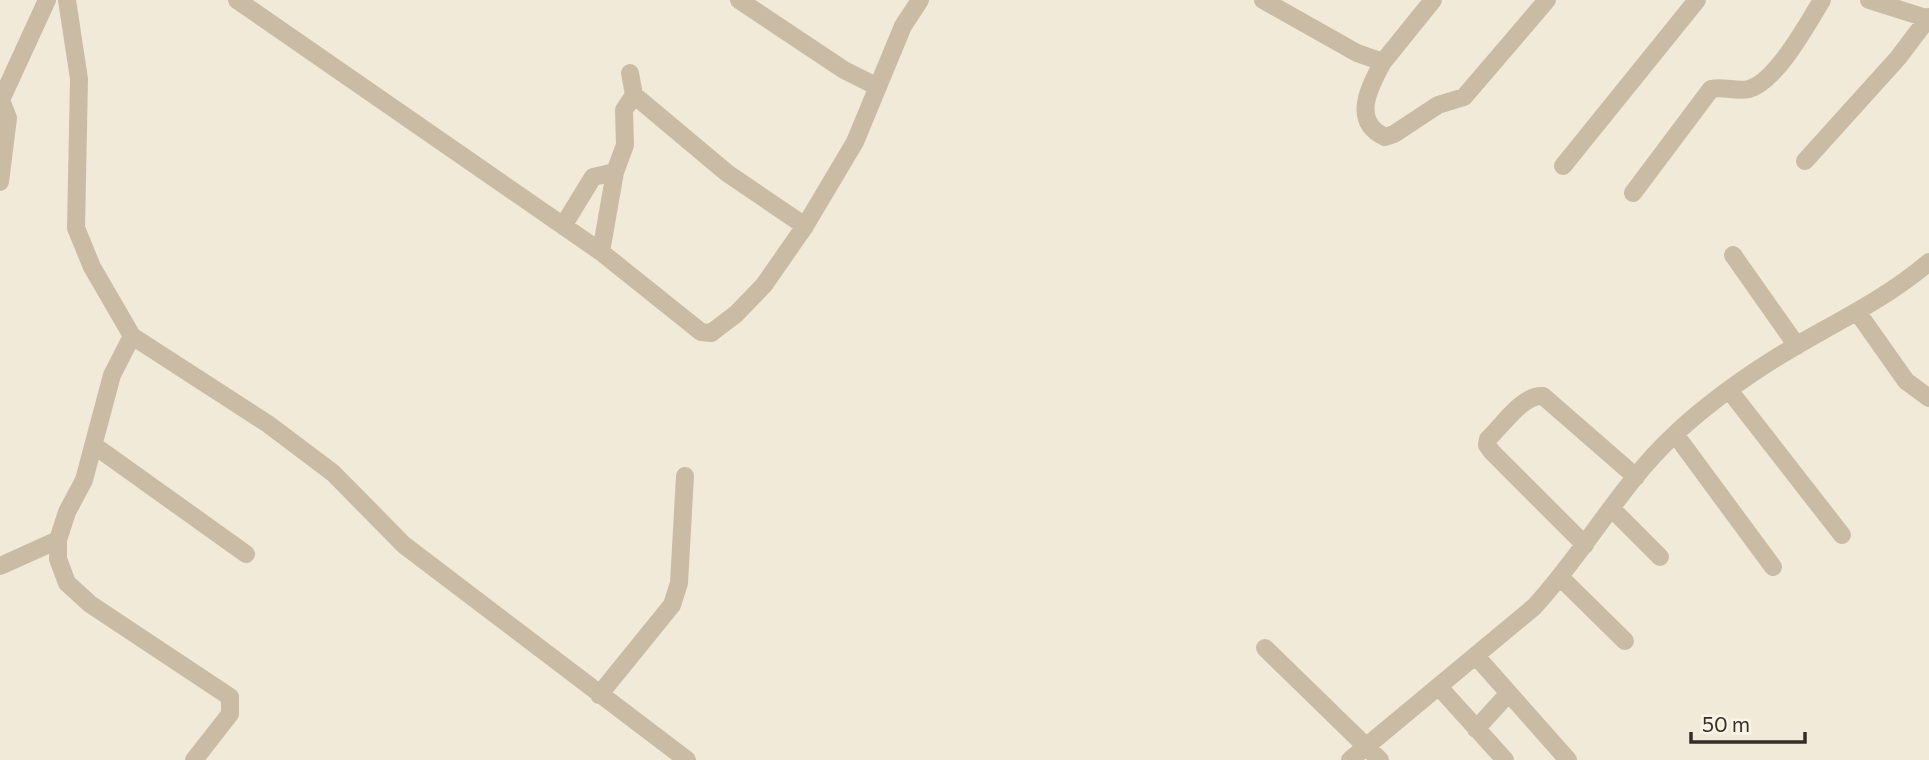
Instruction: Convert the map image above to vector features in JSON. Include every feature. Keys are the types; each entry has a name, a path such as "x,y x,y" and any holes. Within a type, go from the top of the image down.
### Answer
{"street":[{"path":"0,182 8,118 1,105 47,0"},
{"path":"67,0 79,79 76,228 92,267 132,336 258,417 333,473 404,545 687,760"},
{"path":"237,0 601,252 701,332 711,333 736,314 764,285 805,226 855,142 903,26 920,0"},
{"path":"739,0 844,70 878,87"},
{"path":"1263,0 1357,53 1383,62"},
{"path":"1368,88 1383,62 1433,0"},
{"path":"1357,53 1368,88 1366,119 1373,131 1385,137 1438,105 1464,97 1547,0"},
{"path":"1563,166 1697,0"},
{"path":"1633,194 1711,89 1752,89 1764,80 1790,49 1822,0"},
{"path":"1805,161 1898,58 1928,18 1869,0"},
{"path":"630,73 634,95 727,173 805,226"},
{"path":"601,252 615,172 625,145 624,110 634,95"},
{"path":"563,226 593,177 615,172"},
{"path":"1733,255 1797,346"},
{"path":"1350,760 1364,745 1440,688 1534,607 1561,578 1636,477 1675,434 1729,390 1797,346 1858,313 1929,262"},
{"path":"1858,313 1897,370 1929,398"},
{"path":"132,336 112,375 95,446 58,540 58,559 66,583 90,604 230,697 230,714 194,760"},
{"path":"1729,390 1842,535"},
{"path":"1585,545 1493,452 1487,445 1488,439 1526,400 1534,395 1543,396 1636,477"},
{"path":"1675,434 1773,567"},
{"path":"95,446 246,554"},
{"path":"599,695 672,606 680,583 685,476"},
{"path":"1611,508 1660,557"},
{"path":"0,566 58,540"},
{"path":"1561,578 1625,641"},
{"path":"1265,648 1380,760"},
{"path":"1476,656 1568,760"},
{"path":"1440,688 1505,760"},
{"path":"1476,729 1508,694"}]}
